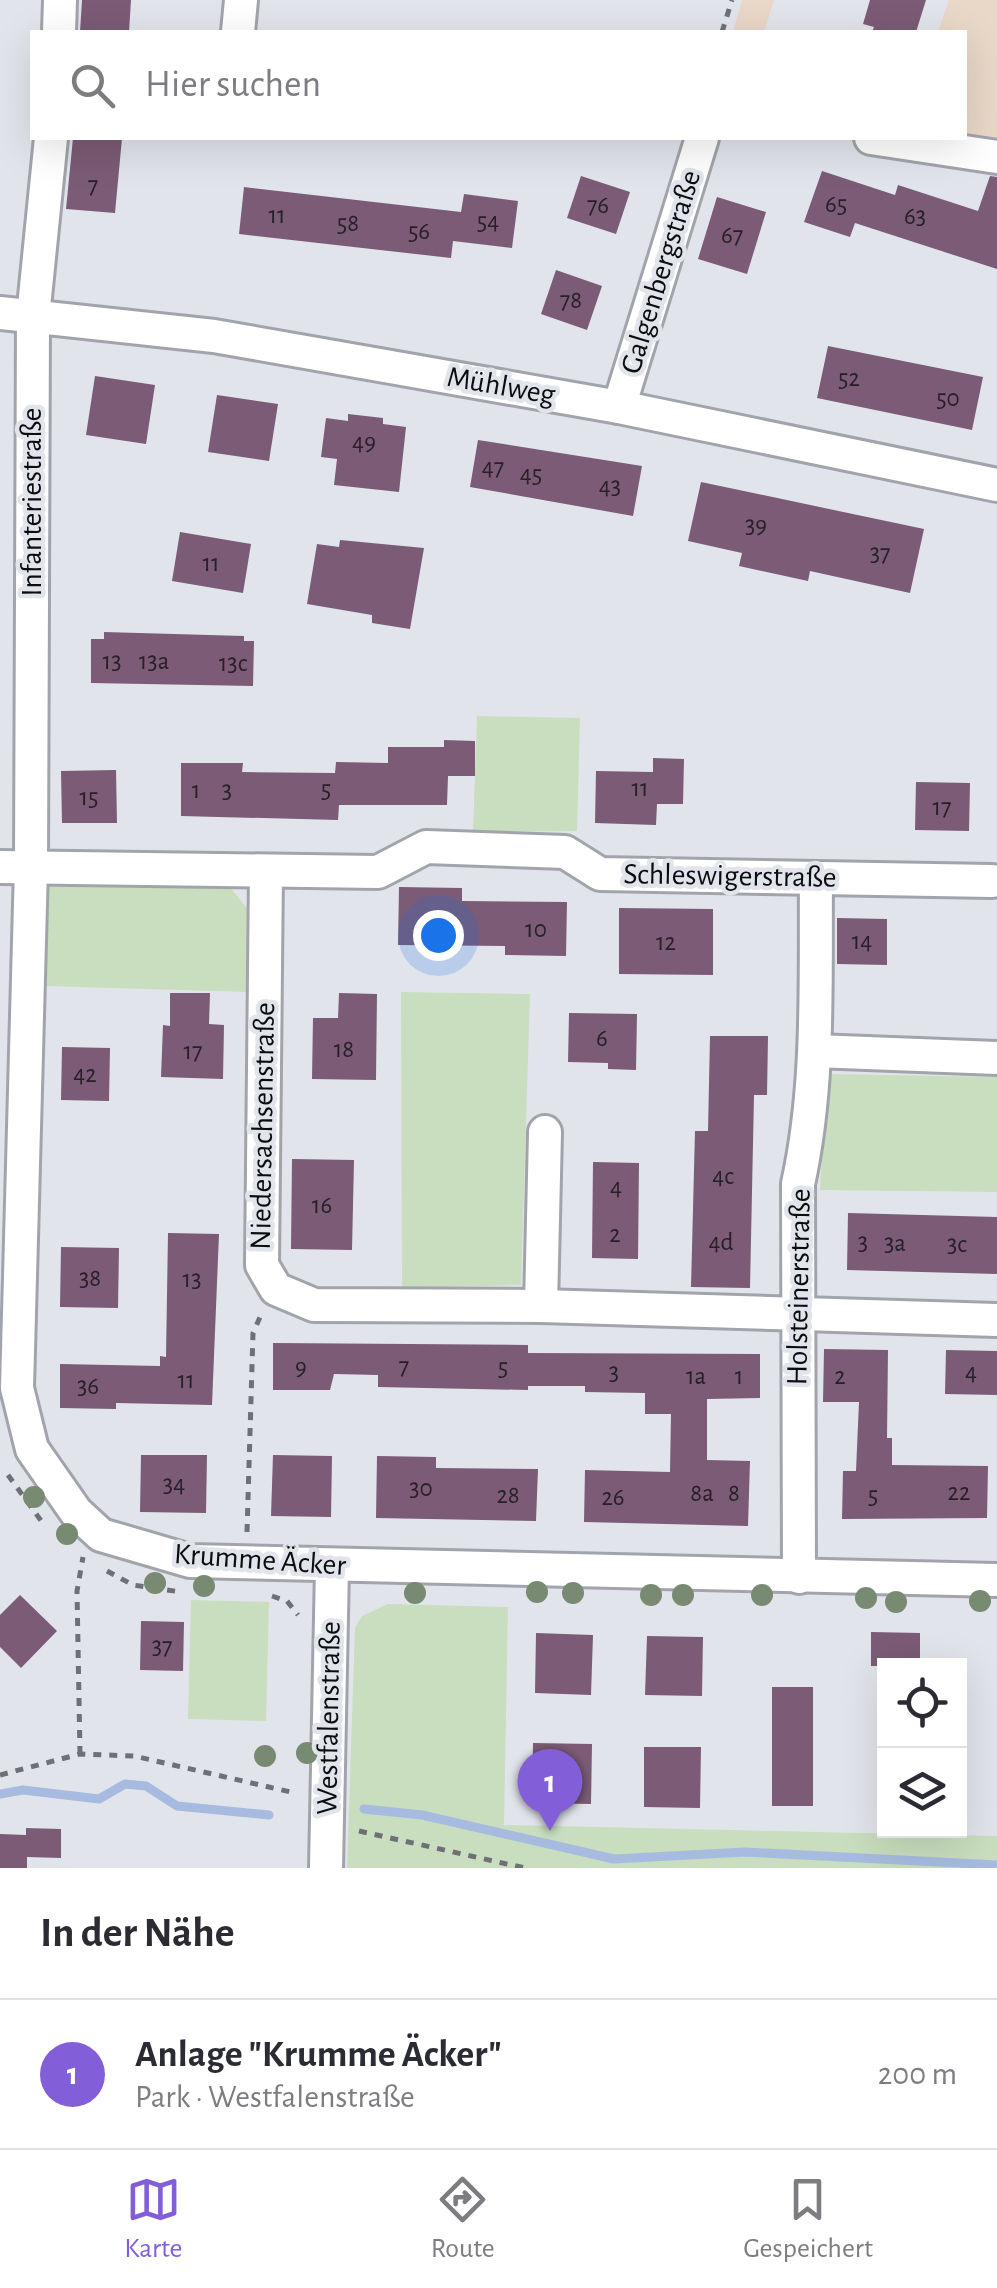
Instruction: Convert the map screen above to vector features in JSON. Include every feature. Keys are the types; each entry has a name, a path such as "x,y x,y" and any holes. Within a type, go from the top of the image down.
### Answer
{"street":[{"path":"59,30 60,0"},
{"path":"238,30 241,0"},
{"name":"Infanteriestraße","path":"16,867 33,317 51,140"},
{"name":"Galgenbergstraße","path":"620,407 701,140"},
{"path":"884,140 997,157"},
{"name":"Mühlweg","path":"0,313 214,336 620,407 997,485"},
{"name":"Schleswigerstraße","path":"16,867 378,872 426,847 565,852 600,874 992,880"},
{"path":"16,867 17,1388 32,1449 76,1512 92,1545"},
{"name":"Niedersachsenstraße","path":"266,871 262,1265 276,1289 314,1305 540,1306 997,1320"},
{"name":"Holsteinerstraße","path":"798,1577 798,1184 807,1142 814,1051 816,878"},
{"path":"814,1051 997,1058"},
{"path":"540,1306 544,1132"},
{"name":"Krumme Äcker","path":"92,1545 190,1561 251,1580 332,1567 997,1580"},
{"name":"Westfalenstraße","path":"326,1868 332,1567"}],"path":[{"path":"723,30 732,0"},
{"path":"276,1289 253,1333 251,1580 286,1600 298,1615 301,1634"},
{"path":"4,1467 32,1514 44,1524"},
{"path":"80,1754 77,1592 92,1545"},
{"path":"69,1546 92,1545 133,1585 189,1592"},
{"path":"0,1774 80,1754 134,1756 525,1868"}],"shaded area":[{"path":"742,0 774,0 765,30 734,30"},
{"path":"949,0 997,0 997,157 967,140 967,30 939,30"}],"green space":[{"path":"477,716 580,718 577,831 473,832"},
{"path":"44,883 229,886 249,911 248,992 46,986"},
{"path":"401,992 530,994 521,1285 402,1288"},
{"path":"826,1074 997,1077 997,1192 820,1190"},
{"path":"191,1600 269,1602 266,1721 188,1719"},
{"path":"388,1604 508,1607 504,1825 877,1833 877,1838 997,1836 997,1868 347,1868 355,1628 362,1616"}],"building":[{"path":"82,0 131,0 129,30 80,30"},
{"path":"870,0 926,0 917,30 873,30 874,27 863,24"},
{"path":"73,140 122,140 115,213 66,209"},
{"path":"822,171 895,195 898,185 978,211 990,176 997,177 997,269 855,223 850,237 804,222"},
{"path":"581,176 630,192 616,234 567,218"},
{"path":"244,187 461,212 464,194 518,201 512,248 453,241 451,258 239,234"},
{"path":"717,197 766,212 747,274 698,259"},
{"path":"556,270 602,286 587,330 541,314"},
{"path":"828,346 983,377 972,430 817,398"},
{"path":"95,376 155,385 146,444 86,435"},
{"path":"217,395 278,404 269,461 208,452"},
{"path":"348,414 383,418 383,424 406,427 399,492 334,485 337,459 321,457 326,418 348,421"},
{"path":"478,440 642,466 633,516 470,487"},
{"path":"701,482 924,529 910,593 810,571 808,581 739,566 742,553 688,541"},
{"path":"180,532 251,544 243,593 172,581"},
{"path":"340,540 424,548 410,629 372,623 372,615 307,604 317,544 339,547"},
{"path":"104,632 244,636 244,641 254,641 253,686 91,683 91,639 104,639"},
{"path":"444,740 475,741 475,776 448,776 447,805 339,805 338,820 181,816 181,763 243,763 242,772 335,773 336,762 388,763 388,747 444,747"},
{"path":"653,758 684,759 683,804 657,804 656,825 595,823 596,771 653,772"},
{"path":"116,770 117,823 62,823 61,771"},
{"path":"916,782 970,783 969,831 915,830"},
{"path":"399,887 462,888 462,901 567,902 566,956 505,955 505,946 398,945"},
{"path":"619,908 713,909 713,975 619,974"},
{"path":"837,918 887,919 887,965 837,964"},
{"path":"170,993 210,993 209,1024 224,1025 223,1079 161,1077 163,1025 170,1026"},
{"path":"339,993 377,994 376,1080 312,1079 313,1018 338,1018"},
{"path":"569,1013 637,1014 636,1070 608,1069 608,1063 568,1062"},
{"path":"710,1036 768,1036 767,1095 754,1095 750,1288 691,1287 695,1131 708,1131"},
{"path":"62,1047 110,1048 109,1101 61,1100"},
{"path":"292,1159 354,1160 352,1250 291,1249"},
{"path":"593,1162 639,1163 638,1259 592,1258"},
{"path":"848,1213 997,1217 997,1274 847,1270"},
{"path":"168,1233 219,1234 212,1405 116,1403 116,1409 60,1408 60,1364 160,1366 160,1356 166,1357"},
{"path":"61,1247 119,1248 118,1308 60,1307"},
{"path":"273,1343 528,1345 528,1353 760,1354 760,1398 707,1399 707,1460 750,1461 748,1526 584,1522 585,1470 670,1472 671,1414 645,1414 645,1393 585,1392 585,1386 528,1386 528,1390 378,1387 378,1375 334,1374 330,1390 273,1390"},
{"path":"824,1349 888,1350 887,1438 892,1438 892,1465 988,1466 987,1518 842,1519 843,1471 856,1471 859,1402 823,1402"},
{"path":"946,1350 997,1351 997,1395 945,1394"},
{"path":"141,1455 207,1455 206,1513 140,1512"},
{"path":"273,1455 332,1456 331,1517 271,1516"},
{"path":"377,1456 436,1457 436,1468 538,1469 536,1521 376,1518"},
{"path":"20,1595 57,1631 21,1668 0,1647 0,1615"},
{"path":"141,1621 184,1622 183,1671 140,1670"},
{"path":"871,1632 920,1633 920,1658 877,1658 877,1666 871,1666"},
{"path":"536,1633 593,1635 591,1695 535,1693"},
{"path":"647,1636 703,1637 702,1696 645,1695"},
{"path":"772,1687 813,1687 813,1806 772,1806"},
{"path":"533,1743 592,1744 591,1804 532,1803"},
{"path":"644,1747 701,1747 700,1808 644,1807"},
{"path":"26,1828 61,1829 61,1858 27,1857 27,1868 0,1868 0,1834 26,1835"}],"waterway":[{"path":"0,1794 23,1790 99,1799 125,1784 146,1786 177,1806 269,1815"},
{"path":"364,1809 422,1815 614,1859 745,1852 997,1865"}],"place":[{"name":"Anlage \"Krumme Äcker\"","path":"550,1831"}]}
